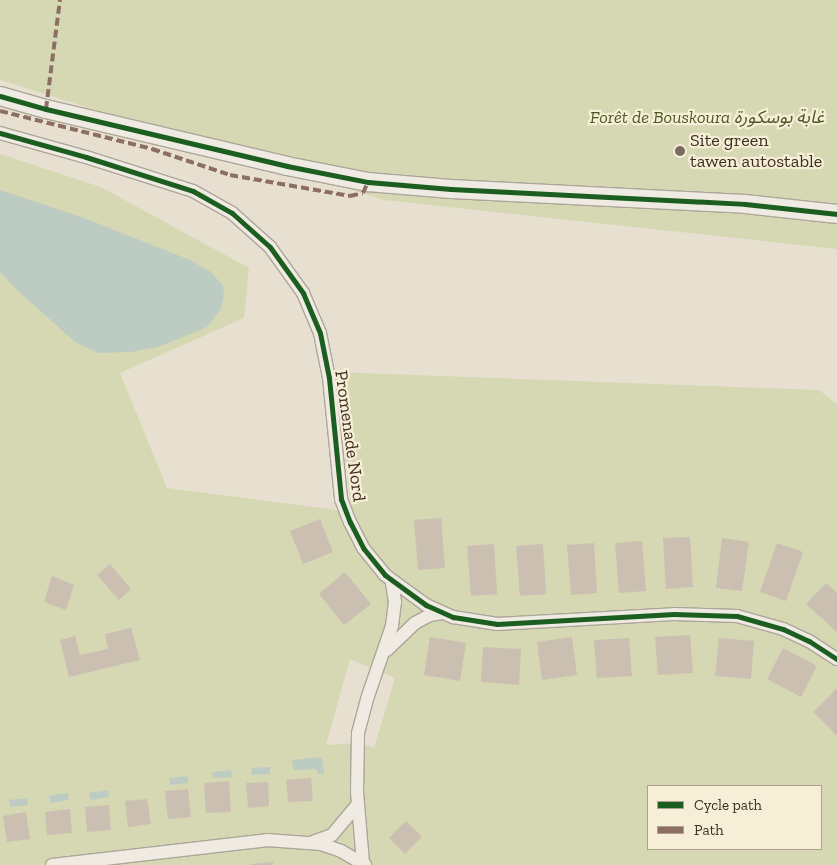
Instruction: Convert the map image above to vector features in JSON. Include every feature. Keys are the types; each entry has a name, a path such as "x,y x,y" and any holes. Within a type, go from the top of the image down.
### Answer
{"street":[{"path":"0,96 46,110 296,168 368,182 451,189 746,204 837,214"},
{"name":"Promenade Nord","path":"0,133 86,157 193,192 244,222 270,247 303,293 320,333 329,378 340,486 345,509 364,549 392,582 426,605 442,613 473,622 497,624 674,614 737,616 783,629 809,641 837,659"},
{"path":"364,864 357,805 358,733 393,618 392,582"},
{"path":"382,656 415,622 430,615 442,613"},
{"path":"311,842 332,835 357,805"},
{"path":"52,865 241,841 311,842 336,849 364,864"}],"green space":[{"name":"Forêt de Bouskoura غابة بوسكورة","path":"0,0 837,0 837,249 384,200 0,80"},
{"path":"0,154 101,187 249,268 244,318 120,373 167,488 352,512 333,372 819,390 837,404 837,865 0,865","holes":["350,659 395,678 374,748 361,743 326,745"]}],"shaded area":[{"path":"0,190 84,218 190,260 211,272 223,286 224,295 221,309 207,327 158,347 131,352 98,353 75,342 17,290 0,272"},
{"path":"322,757 324,774 318,774 316,769 294,770 292,760"},
{"path":"270,767 270,774 252,775 251,768"},
{"path":"231,770 232,777 213,778 212,772"},
{"path":"188,776 188,783 170,785 169,778"},
{"path":"108,790 109,797 91,800 89,793"},
{"path":"68,793 69,800 51,803 49,796"},
{"path":"27,798 28,805 10,807 9,800"}],"building":[{"path":"441,518 445,568 418,570 414,520"},
{"path":"320,519 333,552 303,564 290,531"},
{"path":"690,537 693,587 666,589 663,538"},
{"path":"722,538 749,542 742,591 716,588"},
{"path":"642,541 646,591 619,593 615,543"},
{"path":"594,543 597,593 571,595 567,545"},
{"path":"777,543 803,552 786,601 760,592"},
{"path":"494,544 497,594 471,596 467,546"},
{"path":"543,544 546,594 520,596 516,546"},
{"path":"110,564 131,589 119,600 97,575"},
{"path":"345,572 371,604 344,625 319,594"},
{"path":"52,576 74,585 66,610 44,602"},
{"path":"826,583 837,593 837,632 806,604"},
{"path":"131,628 140,660 69,677 60,640 75,636 80,655 108,649 105,634"},
{"path":"690,635 693,673 658,675 655,637"},
{"path":"430,637 466,643 460,681 424,675"},
{"path":"572,637 577,675 542,680 537,642"},
{"path":"629,638 632,676 597,678 594,640"},
{"path":"719,638 754,641 751,679 715,676"},
{"path":"483,647 521,649 519,685 481,682"},
{"path":"783,648 817,666 801,697 767,679"},
{"path":"837,688 837,736 813,712"},
{"path":"311,778 313,801 288,802 286,780"},
{"path":"229,781 231,812 206,813 204,783"},
{"path":"268,782 269,806 248,808 246,783"},
{"path":"188,789 191,817 168,819 165,791"},
{"path":"147,799 151,824 128,827 125,801"},
{"path":"109,805 111,830 87,832 85,807"},
{"path":"70,809 72,833 47,835 45,812"},
{"path":"26,812 30,839 7,842 3,816"},
{"path":"406,821 422,837 405,854 389,838"},
{"path":"273,862 273,865 250,865 250,864"}],"marked path":[{"path":"46,109 60,0"},
{"path":"0,111 152,149 230,175 350,196 363,193 368,182"}],"cycle path":[{"path":"0,96 46,109 287,166 368,182 451,189 745,204 837,214"},
{"path":"0,133 86,157 193,191 232,213 270,247 303,293 320,333 329,378 341,499 350,522 364,549 385,575 426,605 453,617 497,624 674,614 737,616 783,629 809,641 837,659"}],"place":[{"name":"Site green tawen autostable","path":"680,151"}]}
